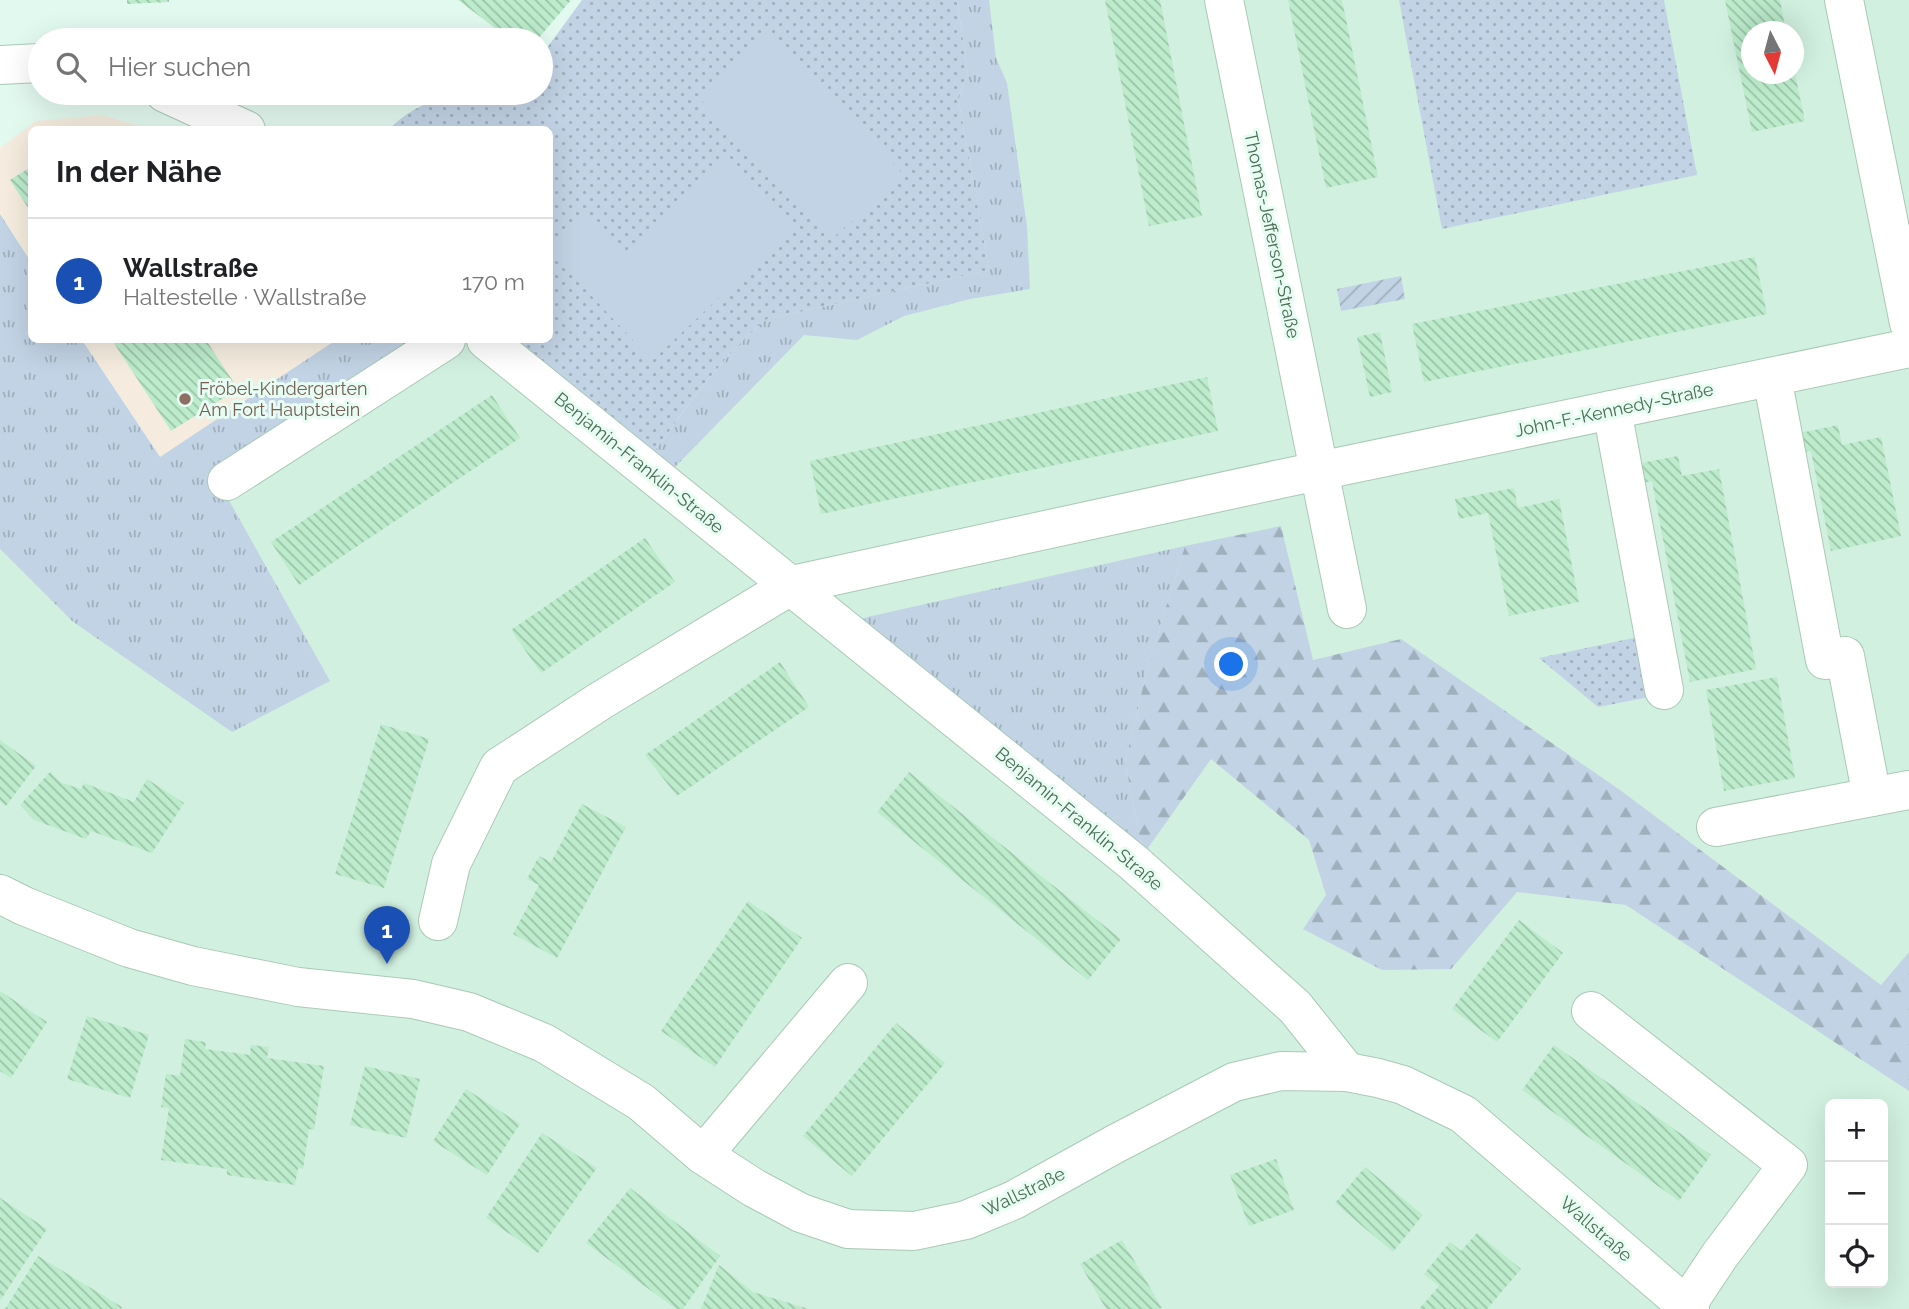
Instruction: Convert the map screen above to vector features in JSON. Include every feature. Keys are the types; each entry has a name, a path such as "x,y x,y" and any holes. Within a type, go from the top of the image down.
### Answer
{"street":[{"name":"Thomas-Jefferson-Straße","path":"1224,0 1348,609"},
{"path":"1844,0 1909,323"},
{"path":"0,65 28,64"},
{"path":"191,105 237,126"},
{"path":"227,481 441,343"},
{"name":"Benjamin-Franklin-Straße","path":"490,343 1142,870 1295,1007 1348,1072"},
{"name":"John-F.-Kennedy-Straße","path":"1319,471 1909,348"},
{"path":"1772,377 1825,660 1845,656 1872,797"},
{"path":"1612,410 1664,690"},
{"path":"438,921 451,864 499,767 600,701 792,585 1319,471"},
{"path":"1716,827 1909,790"},
{"name":"Wallstraße","path":"0,894 129,948 193,966 298,987 413,999 469,1012 544,1043 641,1102 703,1155 754,1188 801,1213 848,1229 914,1231 966,1220 1014,1200 1234,1082 1281,1071 1348,1072 1403,1085 1462,1114 1688,1308"},
{"path":"703,1155 848,983"},
{"path":"1591,1011 1788,1165 1720,1255 1688,1308"}],"shaded area":[{"path":"957,0 1909,0 1909,1309 0,1309 0,549 72,621 329,680 216,477 408,343 514,343 653,453 968,74"},
{"path":"102,115 140,126 29,126 36,121"},
{"path":"28,127 28,257 0,214 0,148"},
{"name":"Fröbel-Kindergarten Am Fort Hauptstein","path":"84,343 332,343 160,458"}],"green space":[{"path":"582,0 957,0 968,74 958,97 989,270 767,319 720,365 653,453 514,343 553,343 553,126 393,126 423,105 553,105 553,40"},
{"path":"957,0 989,0 996,58 1007,83 1027,227 1030,289 970,299 904,316 857,340 804,335 674,468 653,453 720,365 767,319 989,270 958,97 968,74"},
{"path":"1399,0 1664,0 1697,175 1442,229"},
{"path":"770,31 903,174 831,240 698,97"},
{"path":"728,156 795,226 652,361 553,254 553,248 585,217 622,255"},
{"path":"0,214 28,257 28,343 84,343 160,457 331,343 408,343 216,477 330,681 232,732 72,621 0,549"},
{"path":"1401,276 1405,299 1341,311 1337,289"},
{"path":"1281,526 1313,660 1401,639 1620,790 1881,985 1909,952 1909,1091 1626,905 1517,892 1451,969 1382,970 1303,929 1326,895 1309,840 1211,759 1143,855 1125,762 1149,662 1185,546"},
{"path":"1185,546 1149,662 1125,762 1143,855 854,620"},
{"path":"1643,636 1655,696 1598,707 1539,658"}],"building":[{"path":"127,0 169,0 169,2 127,4"},
{"path":"458,0 571,0 547,28 495,28"},
{"path":"1105,0 1160,0 1202,216 1149,226"},
{"path":"1288,0 1342,0 1378,177 1326,188"},
{"path":"1725,0 1780,0 1784,21 1741,21 1741,78"},
{"path":"1742,84 1797,84 1805,121 1752,132"},
{"path":"28,169 28,208 10,180"},
{"path":"1755,257 1767,314 1424,382 1412,324"},
{"path":"1380,332 1392,392 1370,397 1357,337"},
{"path":"114,343 208,343 238,389 171,431"},
{"path":"1207,377 1218,431 821,514 810,461"},
{"path":"492,395 520,438 299,585 271,542"},
{"path":"1838,425 1842,445 1881,437 1901,536 1831,551 1811,451 1791,454 1786,436"},
{"path":"1678,456 1682,476 1719,469 1756,669 1690,682 1652,481 1629,486 1625,466"},
{"path":"1514,488 1518,508 1559,499 1579,602 1509,616 1488,513 1459,519 1455,499"},
{"path":"645,538 675,582 541,673 511,630"},
{"path":"780,662 809,707 677,796 645,755"},
{"path":"1777,677 1795,778 1724,791 1706,690"},
{"path":"381,724 429,739 384,888 335,874"},
{"path":"0,740 36,766 6,806 0,801"},
{"path":"50,772 62,783 81,789 84,783 134,802 147,779 184,803 152,853 91,831 86,839 34,820 20,805"},
{"path":"909,772 1121,939 1088,980 877,812"},
{"path":"582,804 626,827 557,958 513,934 539,885 527,879 539,856 551,862"},
{"path":"748,901 802,938 715,1067 661,1031"},
{"path":"1519,920 1563,953 1497,1042 1452,1009"},
{"path":"0,991 47,1022 11,1078 0,1071"},
{"path":"87,1016 149,1035 130,1098 67,1079"},
{"path":"896,1023 945,1063 852,1176 803,1136"},
{"path":"185,1039 206,1042 205,1049 250,1055 251,1045 269,1047 267,1058 324,1066 314,1130 309,1129 303,1169 298,1168 295,1185 227,1175 227,1169 161,1160 169,1108 161,1107 166,1074 180,1076"},
{"path":"1554,1045 1711,1155 1679,1201 1522,1090"},
{"path":"365,1066 420,1079 406,1138 350,1125"},
{"path":"466,1089 520,1124 487,1175 433,1141"},
{"path":"542,1133 597,1168 538,1253 486,1218"},
{"path":"1276,1159 1294,1210 1249,1226 1230,1175"},
{"path":"1365,1167 1423,1215 1393,1252 1335,1203"},
{"path":"630,1188 720,1256 683,1309 676,1309 586,1243"},
{"path":"0,1198 47,1229 0,1301"},
{"path":"1477,1233 1521,1269 1487,1309 1419,1309 1439,1286 1424,1274 1450,1242 1461,1251"},
{"path":"1122,1240 1162,1308 1106,1309 1080,1264"},
{"path":"38,1256 122,1307 121,1309 5,1309"},
{"path":"719,1265 753,1292 809,1309 701,1309"}],"place":[{"name":"Fröbel-Kindergarten Am Fort Hauptstein","path":"185,399"},
{"name":"Wallstraße","path":"387,964"}]}
